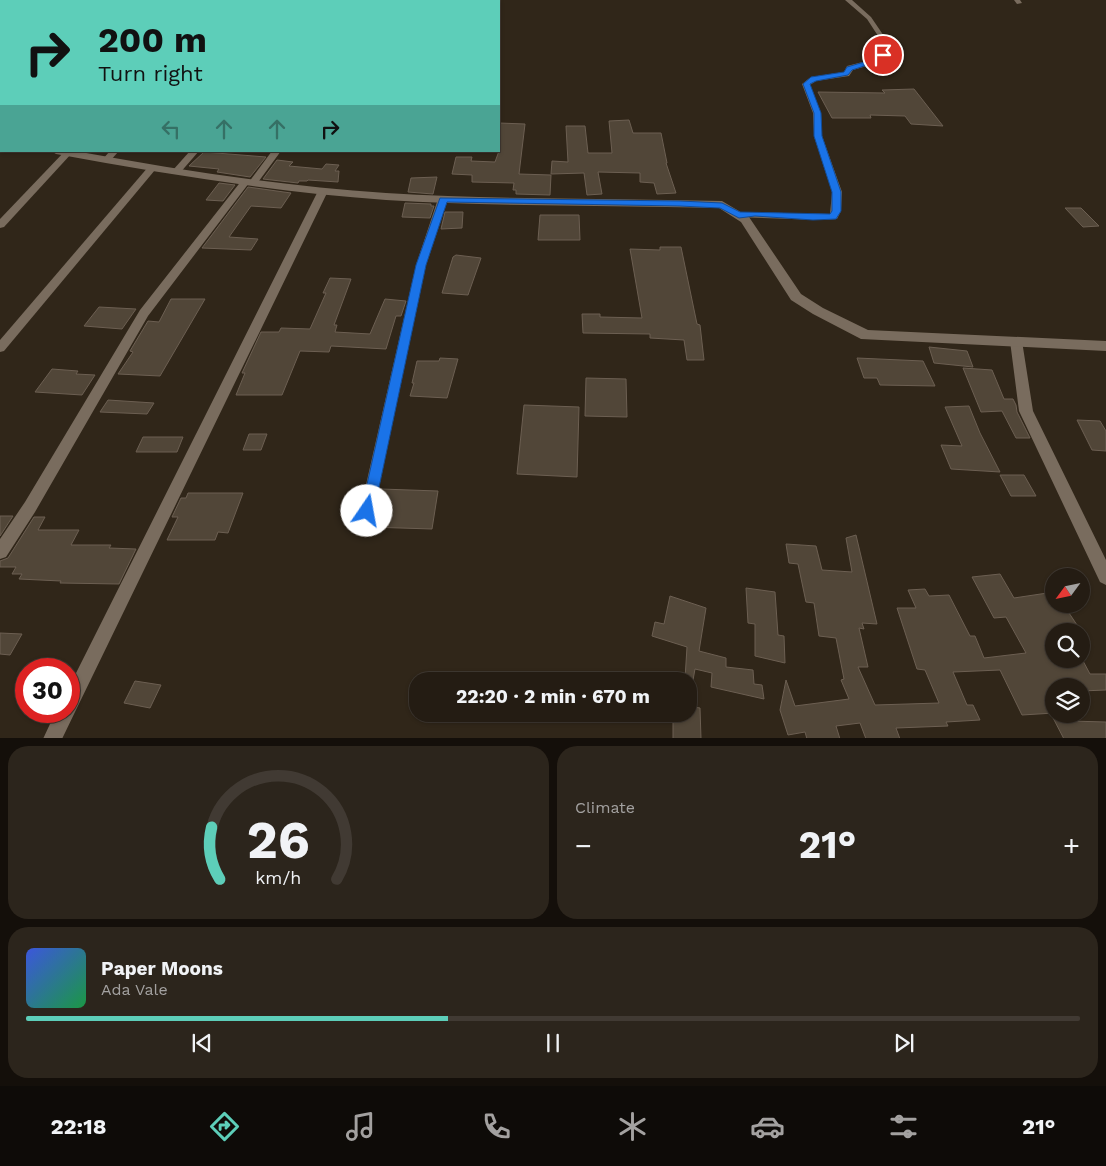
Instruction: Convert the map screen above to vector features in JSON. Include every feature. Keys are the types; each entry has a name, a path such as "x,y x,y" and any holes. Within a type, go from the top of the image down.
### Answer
{"street":[{"path":"739,215 832,217 836,211 837,192 818,136 817,113 806,84 814,79 846,74 850,68 881,59 885,42 869,18 848,0"},
{"path":"0,225 62,152 110,156 152,168 176,172 249,183 323,191 443,199 722,206 745,220 796,297 818,311 866,335 1106,346"},
{"path":"176,172 194,152"},
{"path":"0,552 30,507 144,313 276,152"},
{"path":"0,348 152,168"},
{"path":"80,684 323,191"},
{"path":"367,511 421,265 443,199"},
{"path":"1016,341 1026,411 1106,578"},
{"path":"52,738 60,723"}],"building":[{"path":"914,89 943,126 911,124 905,116 870,115 871,118 832,118 818,92 885,93 882,90"},
{"path":"629,120 633,133 661,133 666,163 676,193 657,194 654,183 640,182 640,173 598,172 602,194 587,195 584,173 551,174 552,161 568,162 566,126 585,126 588,153 612,153 609,121"},
{"path":"500,123 525,124 519,174 551,175 550,195 516,194 516,190 513,190 514,183 472,182 472,175 452,174 456,157 472,157 471,161 495,162 500,152"},
{"path":"204,152 266,157 250,177 217,172 219,169 189,166"},
{"path":"277,160 293,162 289,166 322,169 326,164 339,165 335,171 339,171 338,182 308,180 299,181 298,183 263,179"},
{"path":"437,177 433,194 408,192 411,178"},
{"path":"219,183 235,185 223,201 206,200"},
{"path":"248,187 291,193 281,208 251,206 229,237 258,239 251,250 202,248"},
{"path":"405,203 431,204 431,206 434,206 430,218 402,217"},
{"path":"1065,208 1081,208 1099,226 1083,227"},
{"path":"445,212 463,212 462,228 441,229"},
{"path":"540,215 579,215 580,240 538,240"},
{"path":"660,247 681,247 697,324 700,325 704,360 687,360 684,340 650,338 650,334 583,333 582,314 600,314 600,317 642,318 630,249 660,250"},
{"path":"456,255 481,258 468,295 442,293 453,257"},
{"path":"330,278 351,279 334,325 337,325 335,332 370,334 385,299 406,301 401,316 396,316 386,349 331,346 329,352 300,351 282,395 236,395 245,373 242,373 261,332 279,332 281,328 310,329 326,293 323,293"},
{"path":"171,299 205,299 160,376 118,374 133,352 130,351 148,321 159,322"},
{"path":"99,307 136,309 122,329 84,326"},
{"path":"929,347 967,351 973,367 934,363"},
{"path":"440,358 458,359 447,398 410,396 417,361 439,361"},
{"path":"857,358 923,361 935,386 880,385 877,378 864,378"},
{"path":"963,368 992,370 1004,399 1013,399 1017,412 1030,438 1016,438 1002,411 981,412"},
{"path":"52,369 78,371 76,374 95,375 82,395 35,392"},
{"path":"586,378 626,379 627,417 585,416"},
{"path":"108,400 154,403 147,414 100,412"},
{"path":"524,405 579,407 577,477 517,474"},
{"path":"969,406 980,433 1000,472 951,469 941,445 962,446 945,407"},
{"path":"1077,420 1100,421 1106,431 1106,451 1092,450"},
{"path":"249,434 267,434 261,450 243,450"},
{"path":"143,437 183,437 177,452 136,452"},
{"path":"1000,475 1024,475 1036,496 1011,496"},
{"path":"381,489 438,491 432,529 369,527 376,511"},
{"path":"188,493 243,493 228,533 218,532 215,540 167,540 178,517 172,517 181,498 186,498"},
{"path":"0,516 13,516 0,536"},
{"path":"34,517 45,517 38,530 79,530 71,545 111,545 109,548 136,549 119,584 60,583 61,581 19,579 22,574 12,574 16,567 0,567 0,561 8,558"},
{"path":"856,535 877,624 862,623 864,629 859,628 868,667 858,667 875,705 939,703 925,670 917,669 897,608 916,608 908,590 925,589 929,596 949,595 970,636 975,636 984,658 1026,653 1006,617 994,618 972,577 1000,574 1014,598 1045,593 1045,613 1069,613 1076,623 1045,623 1045,668 1087,668 1090,674 1106,674 1106,690 1090,691 1090,678 1045,678 1045,714 1022,715 1000,670 953,672 967,705 973,705 980,720 946,722 948,726 896,728 900,738 866,738 860,723 836,726 840,738 807,738 805,732 788,735 780,710 786,680 795,706 849,699 841,680 844,679 836,638 819,636 814,603 806,602 798,564 789,563 786,544 816,546 822,570 852,572 846,538"},
{"path":"746,588 775,592 778,635 784,636 785,663 755,656 755,624 748,623"},
{"path":"670,596 706,608 699,651 726,658 726,667 753,670 754,684 762,685 764,699 711,687 712,673 695,669 694,672 685,672 687,647 652,636 655,622 664,624"},
{"path":"0,633 22,634 10,655 0,654"},
{"path":"135,681 161,685 150,708 124,703"},
{"path":"697,708 700,708 701,738 673,738 673,722 697,722"},
{"path":"1106,722 1106,738 1063,738 1056,723"}],"route":[{"path":"367,511 421,265 443,199 680,204 722,206 739,215 832,217 836,211 837,192 818,136 817,113 806,84 814,79 846,74 850,68 881,59 883,55"}]}
